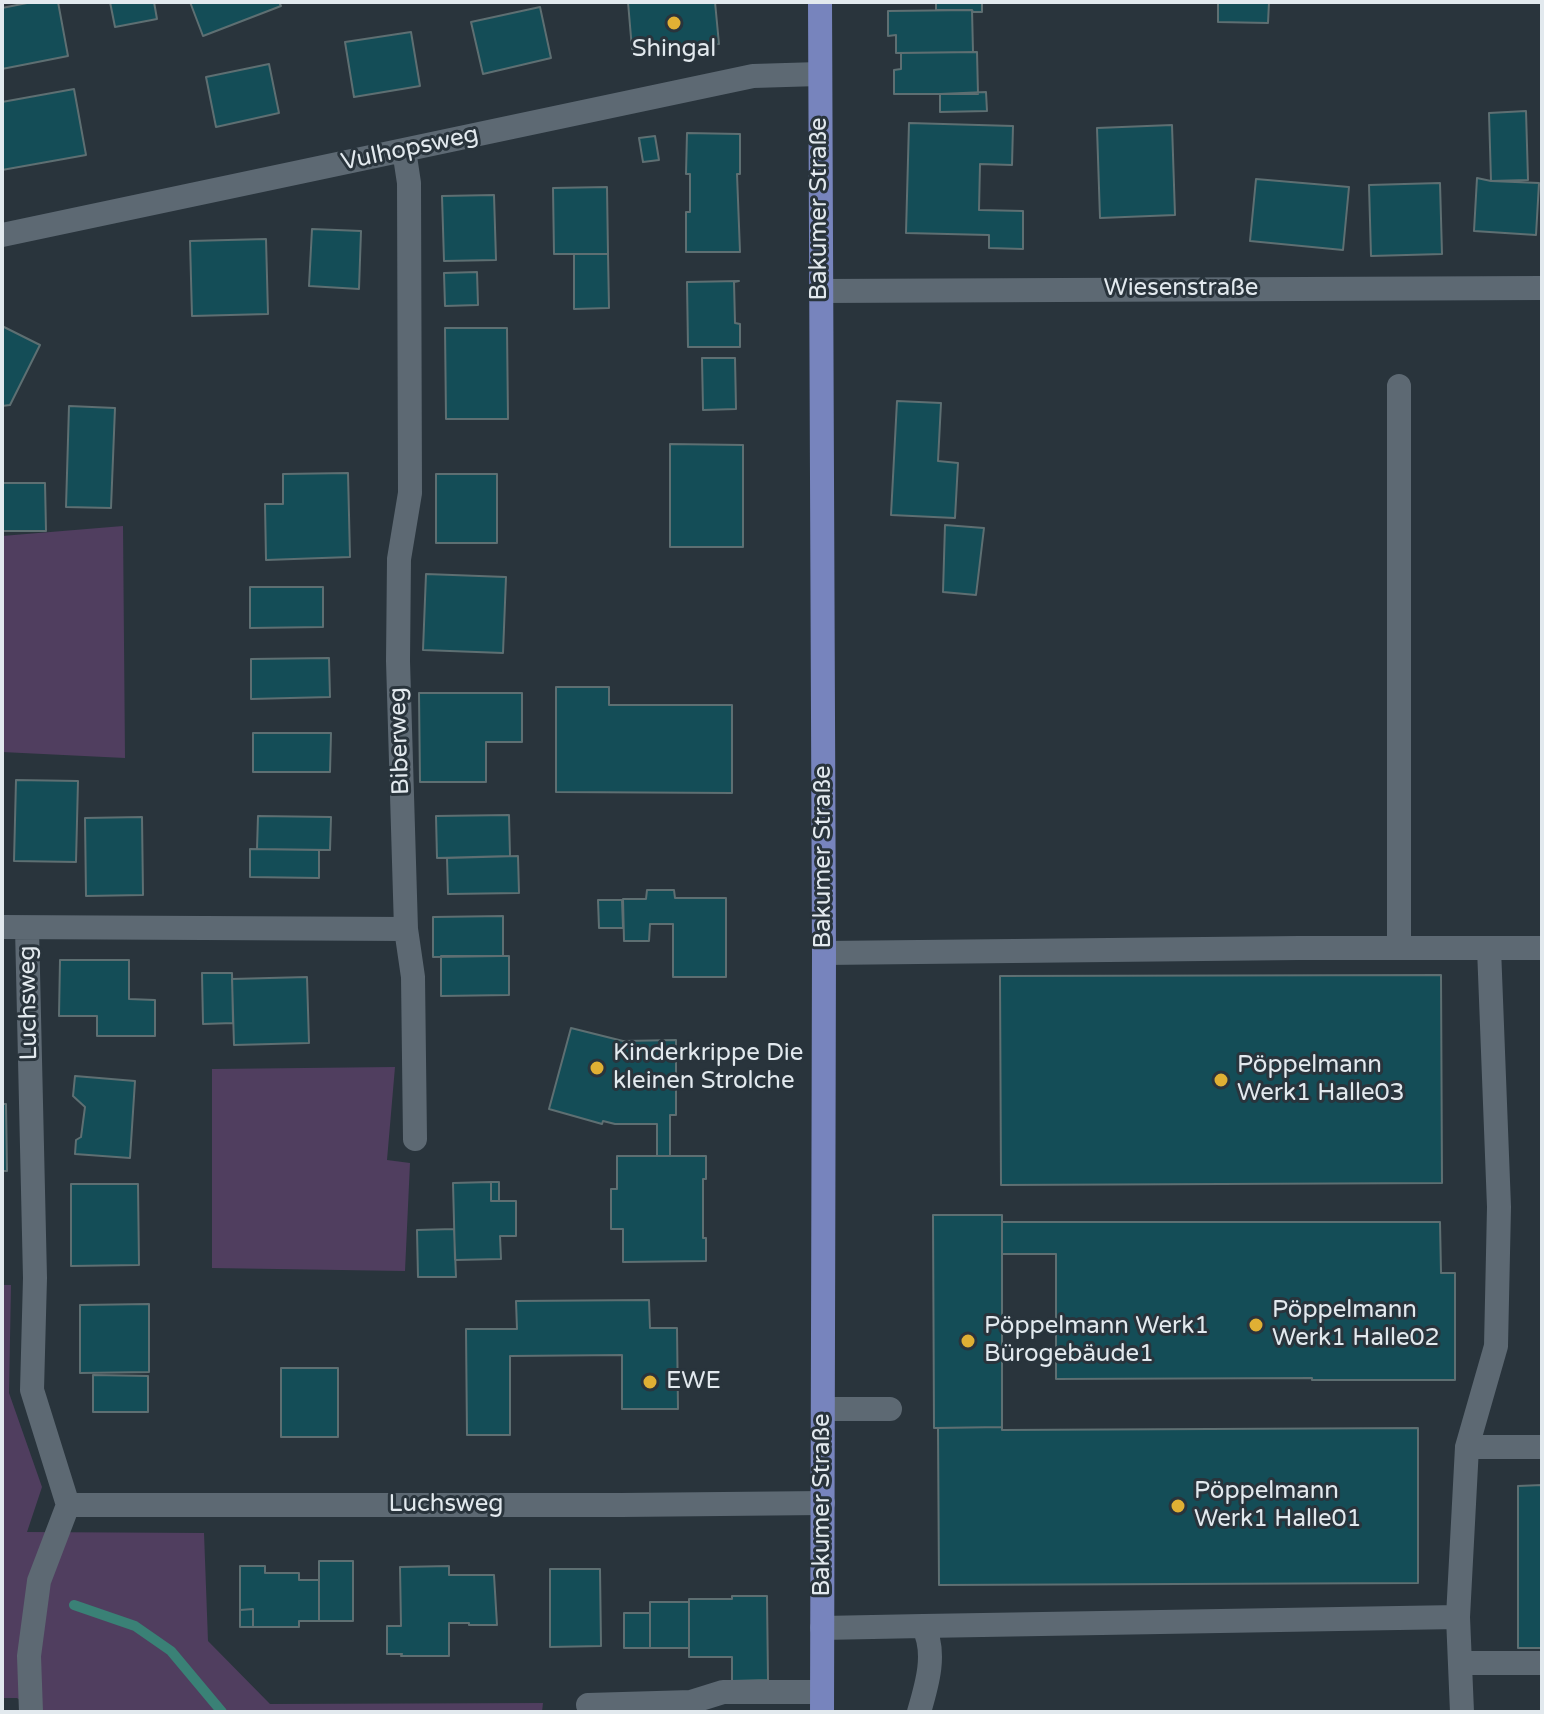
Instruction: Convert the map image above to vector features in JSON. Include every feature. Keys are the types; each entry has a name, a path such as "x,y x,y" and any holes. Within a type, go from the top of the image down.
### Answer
{"main road":[{"name":"Bakumer Straße","path":"820,2 824,953 822,1702"}],"street":[{"name":"Vulhopsweg","path":"2,235 753,76 819,74"},
{"name":"Biberweg","path":"404,150 409,183 410,493 399,559 398,661 406,929 413,977 415,1139"},
{"name":"Wiesenstraße","path":"821,291 1542,288"},
{"path":"1399,386 1399,948"},
{"path":"2,927 406,929"},
{"name":"Luchsweg","path":"27,928 35,1278 32,1390 68,1505 823,1503"},
{"path":"1462,1712 1458,1617 1467,1447 1496,1346 1499,1207 1489,948"},
{"path":"824,953 1542,948"},
{"path":"823,1409 890,1409"},
{"path":"1467,1447 1542,1447"},
{"path":"31,1712 29,1656 39,1581 68,1505"},
{"path":"822,1628 1458,1617"},
{"path":"919,1712 930,1664 929,1637 923,1626"},
{"path":"1460,1663 1542,1663"},
{"path":"588,1705 691,1702 723,1692 822,1702"}],"shaded area":[{"path":"123,526 125,758 2,752 2,536"},
{"path":"395,1067 387,1160 410,1163 405,1271 212,1268 212,1069"},
{"path":"2,1285 11,1285 9,1393 42,1487 27,1532 204,1533 208,1641 270,1704 543,1703 542,1712 37,1712 17,1698 2,1698"}],"building":[{"path":"32,2 58,2 68,56 2,69 2,8"},
{"path":"110,2 154,2 157,19 115,27"},
{"path":"190,2 279,2 281,6 203,36"},
{"name":"Shingal","path":"628,2 715,2 719,44 632,49"},
{"path":"936,2 982,2 982,12 936,10"},
{"path":"1218,2 1269,2 1268,23 1218,22"},
{"path":"540,7 551,58 483,74 471,22"},
{"path":"972,10 973,52 896,53 896,35 888,36 888,11"},
{"path":"411,32 420,86 354,97 345,42"},
{"path":"977,52 978,94 894,94 894,70 901,69 901,53"},
{"path":"269,64 279,113 216,127 206,77"},
{"path":"74,89 86,155 2,170 2,102"},
{"path":"986,92 987,111 940,112 940,94"},
{"path":"1526,111 1528,180 1491,181 1489,113"},
{"path":"909,123 1013,126 1012,165 980,164 979,210 1023,211 1023,249 989,248 989,235 906,233"},
{"path":"1172,125 1175,215 1100,218 1097,128"},
{"path":"687,133 740,134 740,174 737,174 740,252 686,252 686,212 690,212 690,174 686,174"},
{"path":"655,136 659,160 643,162 639,138"},
{"path":"1477,178 1539,183 1536,235 1474,231"},
{"path":"1256,179 1349,187 1343,250 1250,241"},
{"path":"1440,183 1442,254 1371,256 1369,185"},
{"path":"607,187 608,254 554,254 553,188"},
{"path":"494,195 496,260 444,261 442,196"},
{"path":"312,229 361,231 359,289 309,286"},
{"path":"266,239 268,314 192,316 190,241"},
{"path":"574,254 608,254 609,308 574,309"},
{"path":"477,272 478,305 445,306 444,273"},
{"path":"739,281 734,282 735,323 740,324 740,347 688,347 687,282"},
{"path":"2,326 40,345 10,405 2,406"},
{"path":"445,328 507,328 508,419 446,419"},
{"path":"702,358 735,358 736,409 703,410"},
{"path":"897,401 941,403 938,461 958,463 955,518 891,515"},
{"path":"69,406 115,408 111,508 66,507"},
{"path":"670,444 743,445 743,547 670,547"},
{"path":"348,473 350,557 266,560 265,504 283,504 283,474"},
{"path":"436,474 497,474 497,543 436,543"},
{"path":"2,483 45,483 46,531 2,531"},
{"path":"945,525 984,528 976,595 943,592"},
{"path":"426,574 506,577 503,653 423,650"},
{"path":"250,587 323,587 323,627 250,628"},
{"path":"329,658 330,697 251,699 251,659"},
{"path":"556,687 609,687 609,705 732,705 732,793 556,792"},
{"path":"419,693 522,693 522,742 486,742 486,782 420,782"},
{"path":"253,733 331,733 330,772 253,772"},
{"path":"16,780 78,781 76,862 14,861"},
{"path":"509,815 510,856 437,858 436,816"},
{"path":"258,816 331,817 330,850 257,849"},
{"path":"142,817 143,895 86,896 85,818"},
{"path":"250,849 319,850 319,878 250,877"},
{"path":"518,856 519,893 448,894 447,858"},
{"path":"647,890 674,890 675,898 726,898 726,977 673,977 673,924 650,924 649,941 624,941 623,899 646,899"},
{"path":"598,900 622,900 623,928 599,928"},
{"path":"503,916 503,956 433,957 433,917"},
{"path":"441,956 509,956 509,995 441,996"},
{"path":"60,960 129,960 129,999 155,1000 155,1036 97,1036 97,1016 59,1016"},
{"path":"202,973 232,973 233,1023 203,1024"},
{"name":"Pöppelmann Werk1 Halle03","path":"1441,975 1442,1183 1001,1185 1000,976"},
{"path":"307,977 309,1043 234,1045 232,979"},
{"path":"571,1028 623,1041 676,1040 676,1115 670,1115 670,1156 657,1156 657,1124 603,1121 602,1124 549,1109"},
{"path":"75,1076 135,1081 130,1158 75,1154 85,1107 73,1096"},
{"path":"2,1104 6,1104 7,1171 2,1171"},
{"path":"617,1156 706,1156 703,1238 706,1238 706,1261 623,1262 623,1229 611,1229 611,1189 617,1189"},
{"path":"491,1182 491,1201 516,1201 516,1236 500,1236 501,1259 455,1260 453,1183"},
{"path":"491,1182 499,1182 499,1201 491,1201"},
{"path":"71,1184 138,1184 139,1265 71,1266"},
{"name":"Pöppelmann Werk1 Bürogebäude1","path":"933,1215 1002,1215 1002,1427 934,1428"},
{"name":"Pöppelmann Werk1 Halle02","path":"1002,1222 1440,1222 1441,1273 1455,1273 1455,1380 1056,1379 1056,1254 1002,1254"},
{"path":"454,1229 456,1277 418,1277 417,1230"},
{"name":"EWE","path":"649,1300 650,1328 677,1328 678,1409 622,1409 622,1355 510,1356 510,1435 467,1435 466,1329 517,1329 516,1301"},
{"path":"149,1304 149,1372 80,1373 80,1305"},
{"path":"281,1368 338,1368 338,1437 281,1437"},
{"path":"93,1375 148,1376 148,1412 93,1412"},
{"name":"Pöppelmann Werk1 Halle01","path":"1002,1427 1002,1430 1418,1428 1418,1583 939,1585 938,1428"},
{"path":"1542,1485 1542,1648 1518,1648 1518,1486"},
{"path":"319,1561 353,1561 353,1621 319,1621"},
{"path":"240,1566 265,1566 265,1573 299,1573 299,1580 319,1580 319,1621 299,1621 299,1627 253,1627 253,1609 240,1610"},
{"path":"449,1566 449,1575 494,1575 497,1625 449,1623 449,1656 387,1654 387,1626 401,1626 400,1567"},
{"path":"550,1569 600,1569 601,1646 550,1647"},
{"path":"732,1596 767,1596 768,1680 732,1681 732,1657 689,1657 689,1599 732,1599"},
{"path":"650,1602 689,1602 689,1648 650,1648"},
{"path":"253,1609 253,1627 240,1627 240,1610"},
{"path":"624,1613 650,1613 650,1648 624,1648"}],"waterway":[{"path":"74,1605 135,1626 171,1651 222,1712"}],"place":[{"name":"Shingal","path":"674,23"},
{"name":"Kinderkrippe Die kleinen Strolche","path":"597,1068"},
{"name":"Pöppelmann Werk1 Halle03","path":"1221,1080"},
{"name":"Pöppelmann Werk1 Halle02","path":"1256,1325"},
{"name":"Pöppelmann Werk1 Bürogebäude1","path":"968,1341"},
{"name":"EWE","path":"650,1382"},
{"name":"Pöppelmann Werk1 Halle01","path":"1178,1506"}]}
